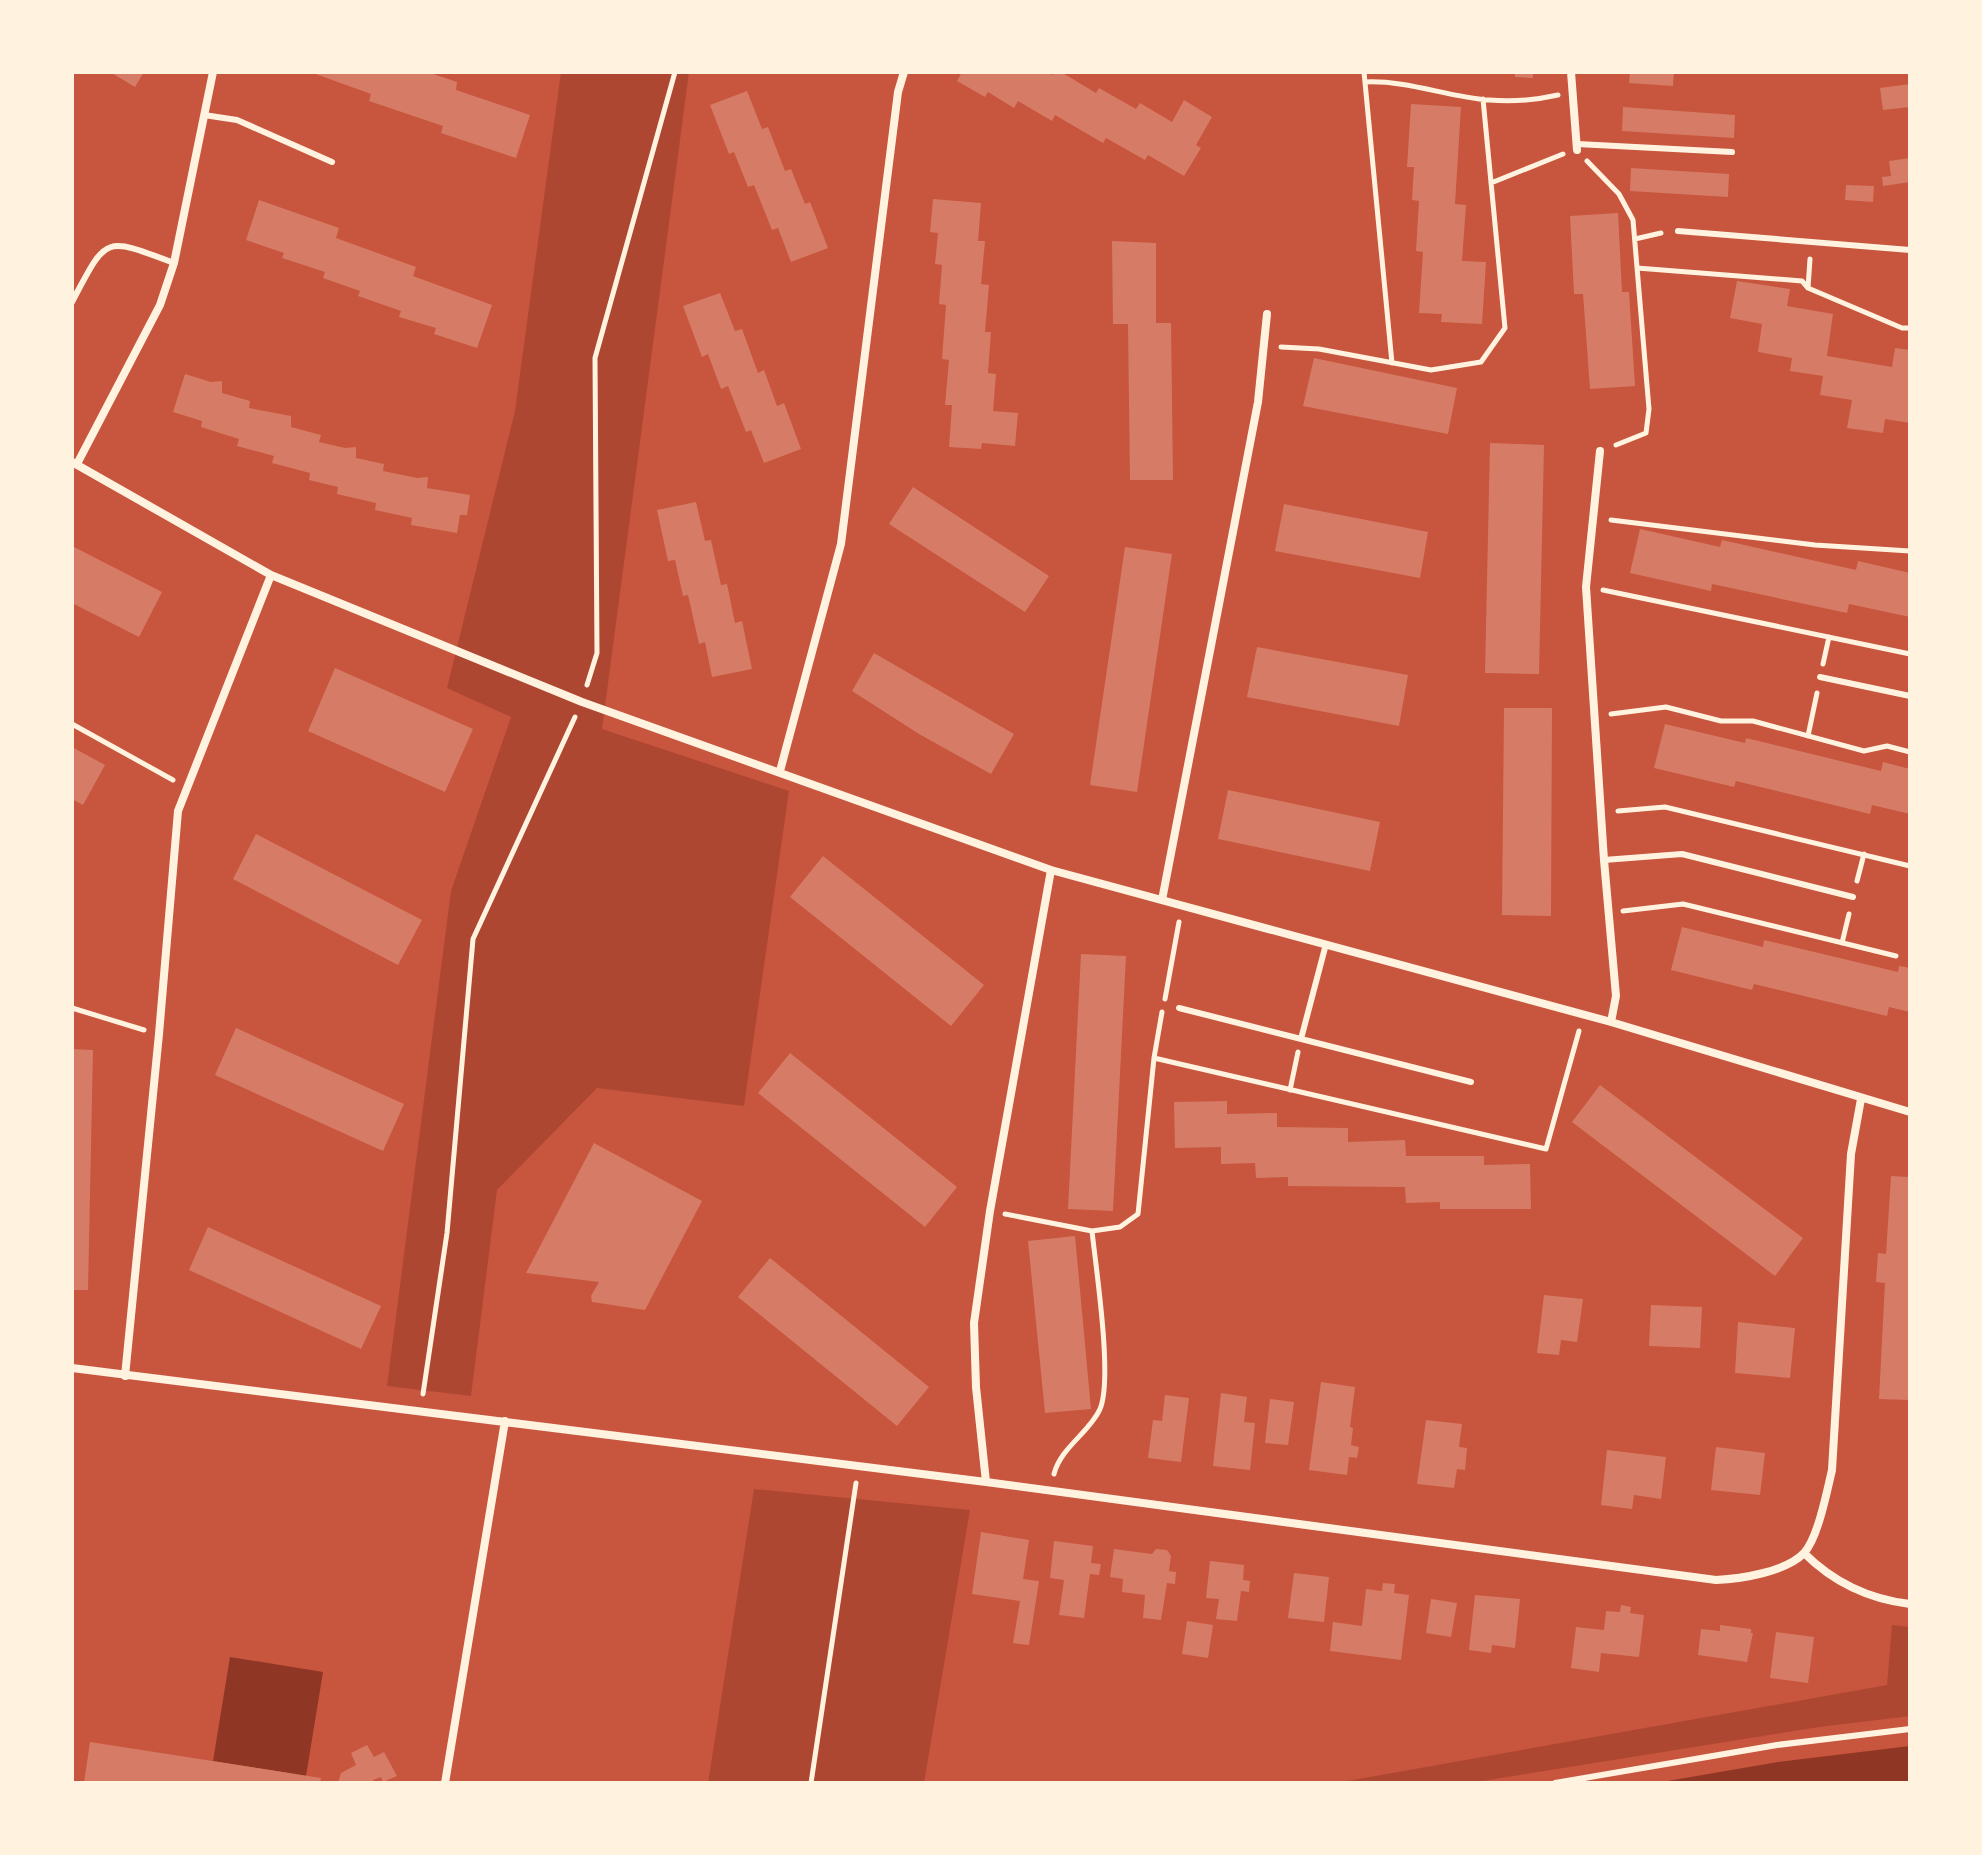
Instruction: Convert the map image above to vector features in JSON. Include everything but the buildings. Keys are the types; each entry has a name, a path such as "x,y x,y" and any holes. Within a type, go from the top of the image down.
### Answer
{"street":[{"path":"213,72 174,263 160,305 74,463 271,575 582,702 1051,870 1611,1022 1910,1112"},
{"path":"780,771 841,544 898,92 904,72"},
{"path":"1571,72 1577,147"},
{"path":"1162,900 1258,402 1267,314"},
{"path":"1600,451 1586,587 1616,996 1611,1022"},
{"path":"125,1376 178,811 271,575"},
{"path":"986,1482 976,1387 974,1323 990,1211 1051,870"},
{"path":"72,1368 1050,1490 1716,1580 1742,1578 1776,1569 1804,1553 1822,1514 1832,1470 1851,1154 1861,1099"},
{"path":"445,1783 505,1421"},
{"path":"1804,1553 1823,1572 1847,1588 1891,1602 1910,1604"}],"lane":[{"path":"204,115 237,120 332,162"},
{"path":"1577,147 1732,152"},
{"path":"1678,231 1910,250"},
{"path":"72,302 98,254 110,247 132,247 174,263"},
{"path":"1820,677 1910,696"},
{"path":"1604,860 1682,854 1853,897"},
{"path":"1301,1039 1326,944"},
{"path":"1179,1008 1471,1082"},
{"path":"1555,1783 1777,1745 1910,1729"}],"path":[{"path":"420,1410 447,1233 473,939 582,702 597,653 595,358 675,72"},
{"path":"1364,72 1392,363"},
{"path":"1365,82 1391,81 1483,99 1539,99 1573,91"},
{"path":"1264,347 1319,349 1431,370 1481,362 1505,328 1483,99"},
{"path":"1491,183 1577,147 1619,194 1633,220 1649,409 1646,433 1600,451"},
{"path":"1635,239 1678,231"},
{"path":"1808,288 1811,242"},
{"path":"1637,268 1802,281 1808,288 1902,328 1910,328"},
{"path":"1594,518 1815,545 1910,551"},
{"path":"1586,587 1910,654"},
{"path":"1595,716 1666,707 1721,721 1753,721 1864,751 1887,746 1910,752"},
{"path":"72,724 187,787"},
{"path":"1601,813 1665,807 1910,866"},
{"path":"1609,912 1683,904 1896,956"},
{"path":"990,1211 1092,1231 1120,1227 1138,1214 1154,1058 1182,905"},
{"path":"72,1008 159,1034"},
{"path":"1154,1058 1546,1149 1584,1015"},
{"path":"1290,1090 1301,1039"},
{"path":"1050,1490 1057,1463 1100,1410 1105,1374 1092,1231"},
{"path":"811,1783 859,1466"}],"shaded area":[{"path":"561,72 689,72 602,729 789,791 744,1106 597,1088 497,1190 471,1396 387,1386 451,891 511,717 447,688 515,411"},
{"path":"754,1489 970,1510 924,1783 708,1783"},
{"path":"1892,1625 1910,1627 1910,1716 1819,1727 1470,1783 1336,1783 1887,1685"},
{"path":"230,1657 323,1672 306,1776 213,1761"},
{"path":"1910,1746 1910,1783 1656,1783 1778,1762"}]}
